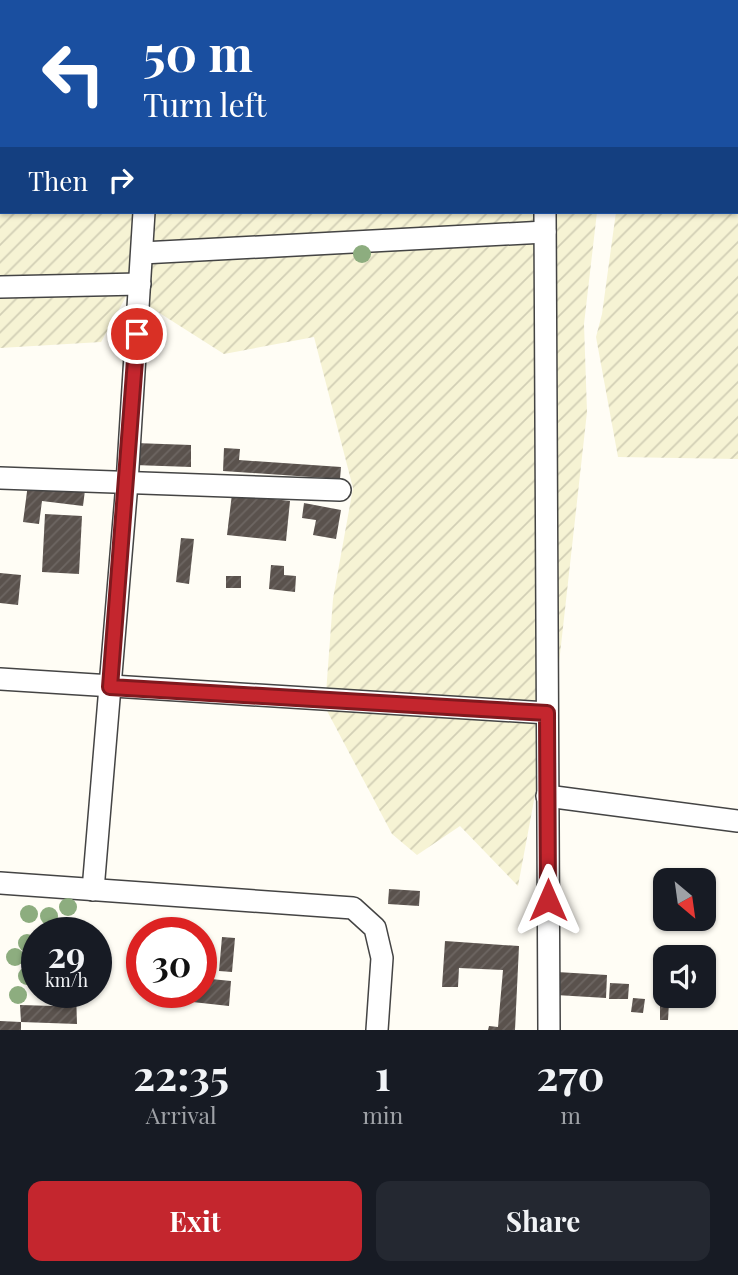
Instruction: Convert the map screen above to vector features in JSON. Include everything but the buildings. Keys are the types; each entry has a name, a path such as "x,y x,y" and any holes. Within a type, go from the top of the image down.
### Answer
{"street":[{"path":"93,890 127,483 144,214"},
{"path":"142,253 545,222 549,1030"},
{"path":"0,287 140,284"},
{"path":"0,478 340,491"},
{"path":"0,679 547,713"},
{"path":"548,796 738,821"},
{"path":"0,883 353,908 375,928 382,958 377,1030"}],"shaded area":[{"path":"0,214 597,214 584,324 587,412 558,672 518,886 460,826 417,855 392,834 325,707 333,599 353,488 314,337 224,354 128,293 101,342 0,348"},
{"path":"616,214 738,214 738,459 618,457 596,337 602,314"}],"route":[{"path":"137,334 110,687 547,713 548,900"}]}
